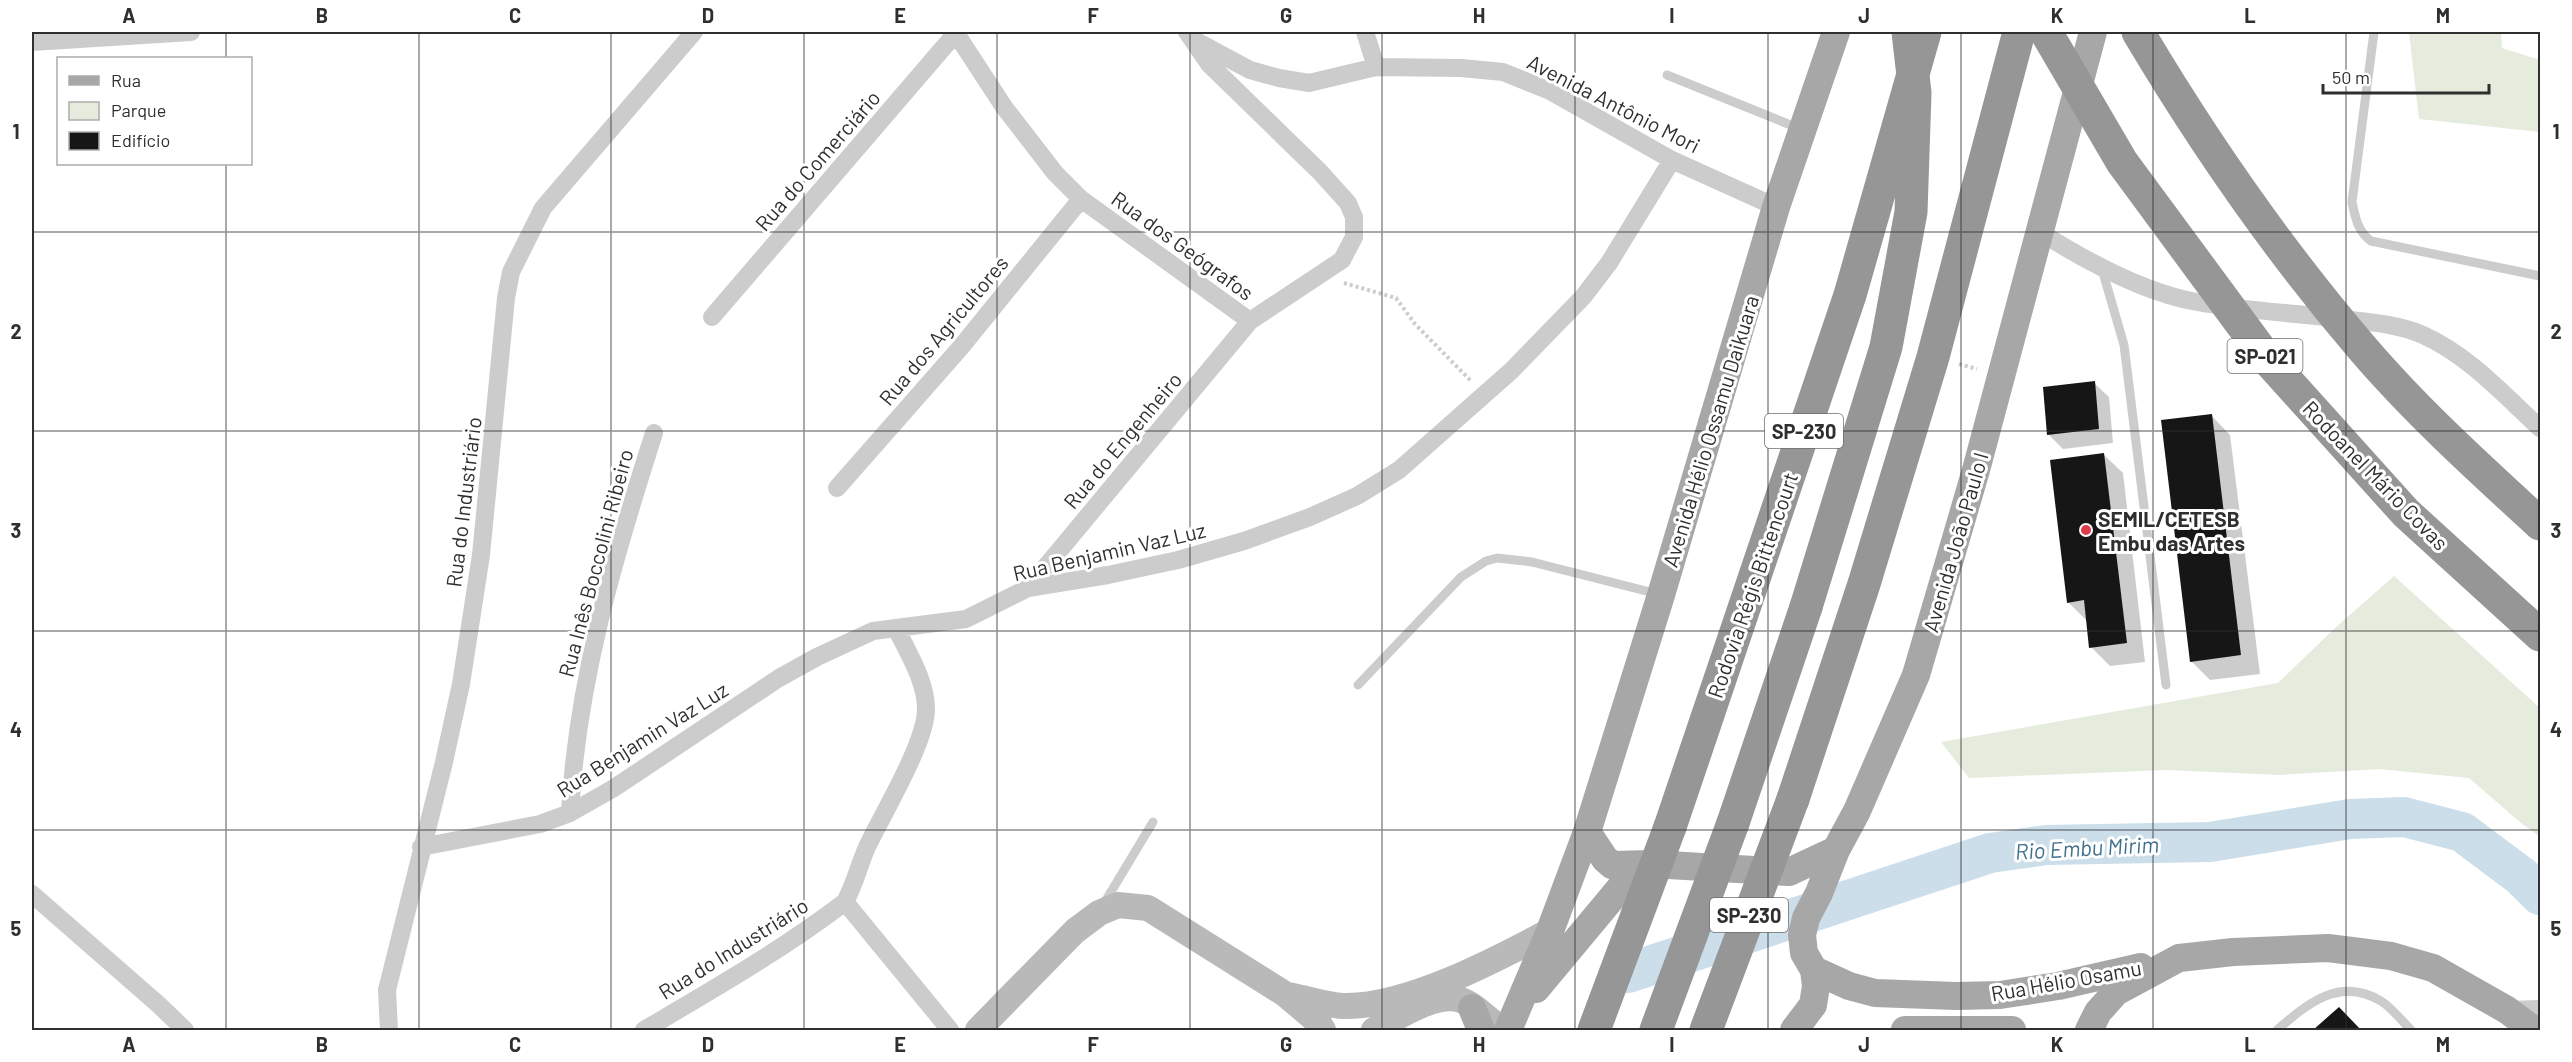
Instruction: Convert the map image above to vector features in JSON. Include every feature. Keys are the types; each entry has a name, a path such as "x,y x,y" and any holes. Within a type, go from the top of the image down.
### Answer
{"highway":[{"path":"1656,1030 1733,823 1806,607 1886,347 1911,212 1915,93 1908,32"},
{"name":"Rodovia Régis Bittencourt","path":"1594,1030 1670,827 1850,294 1925,32"},
{"name":"SP-230","path":"1706,1030 1792,799 1864,585 1933,357 2019,32"},
{"name":"Rodoanel Mário Covas","path":"2046,32 2122,162 2268,360 2406,513 2541,635"},
{"path":"2138,32 2185,111 2278,242 2363,350 2454,445 2541,524"}],"main road":[{"name":"Avenida Hélio Ossamu Daikuara","path":"1508,1028 1550,930 1587,831 1661,595 1776,207 1836,32"},
{"name":"Avenida João Paulo I","path":"1794,1030 1812,1005 1816,987 1814,970 1804,953 1802,935 1806,918 1836,850 1857,811 1916,675 2002,375 2093,32"},
{"path":"1587,831 1608,863 1789,872 1836,850"},
{"path":"1285,994 1342,1006 1376,1004 1446,980 1550,930 1651,864"},
{"path":"1789,872 1816,898"},
{"path":"1374,1030 1430,1002 1460,1000 1477,1019 1508,1028 1549,971 1626,881"},
{"path":"978,1030 1075,931 1099,912 1118,905 1148,908 1285,994 1318,1022 1323,1030"},
{"name":"Rua Hélio Osamu","path":"1814,970 1849,986 1875,993 2000,995 2058,986 2179,958 2233,952 2328,948 2391,956 2433,968 2507,1010 2534,1030"},
{"path":"2089,1030 2098,1012 2116,992 2179,958"},
{"name":"Rua Hélio Osamu","path":"1905,1030 2012,1030"}],"street":[{"path":"32,42 191,32"},
{"name":"Rua do Industriário","path":"389,1030 387,990 444,762 461,684 481,555 506,298 511,272 543,208 693,32"},
{"name":"Rua dos Geógrafos","path":"955,32 1004,107 1055,173 1081,199 1250,321 1342,260 1354,237 1354,217 1348,202 1209,64 1189,34"},
{"name":"Rua do Comerciário","path":"712,317 955,32"},
{"path":"1365,32 1376,68"},
{"name":"Avenida Antônio Mori","path":"1189,34 1250,70 1309,83 1376,68 1461,68 1503,72 1550,91 1672,160 1776,207"},
{"name":"Rua Benjamin Vaz Luz","path":"421,848 540,824 570,813 614,788 779,678 873,631 966,619 1028,588 1108,575 1178,560 1244,541 1310,517 1357,496 1399,470 1511,371 1582,297 1609,263 1672,160"},
{"name":"Rua dos Agricultores","path":"837,488 961,348 1081,199"},
{"path":"2040,232 2101,267 2157,291 2196,302 2382,323 2421,334 2446,347 2469,364 2541,428"},
{"name":"Rua do Engenheiro","path":"1028,588 1250,321"},
{"name":"Rua Inês Boccolini Ribeiro","path":"570,813 573,759 579,718 600,612 654,433"},
{"path":"896,628 920,678 924,694 926,709 922,733 866,850 853,889 845,902 950,1030"},
{"path":"32,894 185,1030"},
{"name":"Rua do Industriário","path":"644,1030 750,966 845,902"},
{"path":"2507,1010 2541,1009"}],"lane":[{"path":"2374,32 2352,202 2364,237 2370,241 2541,276"},
{"path":"1667,75 1772,120 1803,130"},
{"path":"2101,267 2124,345 2139,451 2166,685"},
{"path":"1358,685 1461,577 1486,561 1497,558 1532,562 1661,595"},
{"path":"1099,912 1153,822"},
{"path":"2277,1030 2314,1000 2329,994 2345,992 2368,995 2383,1002 2411,1030"}],"path":[{"path":"1320,276 1396,298 1415,324 1484,394"},
{"path":"1957,363 2002,375"}],"green space":[{"path":"2409,32 2501,32 2502,48 2540,60 2540,132 2419,119"},
{"path":"2394,576 2540,708 2540,837 2469,778 2379,769 2279,775 2167,770 1969,778 1941,742 2278,683"}],"building":[{"path":"2095,381 2099,429 2047,435 2043,387"},
{"path":"2212,414 2241,655 2190,662 2161,420"},
{"name":"SEMIL/CETESB Embu das Artes","path":"2104,453 2127,643 2089,648 2084,600 2067,603 2050,460"},
{"path":"2339,1007 2361,1030 2313,1030"}],"waterway":[{"name":"Rio Embu Mirim","path":"1628,973 1990,853 2046,845 2210,842 2350,819 2404,817 2462,832 2521,876 2540,895"}],"place":[{"name":"SEMIL/CETESB Embu das Artes","path":"2086,530"}]}
